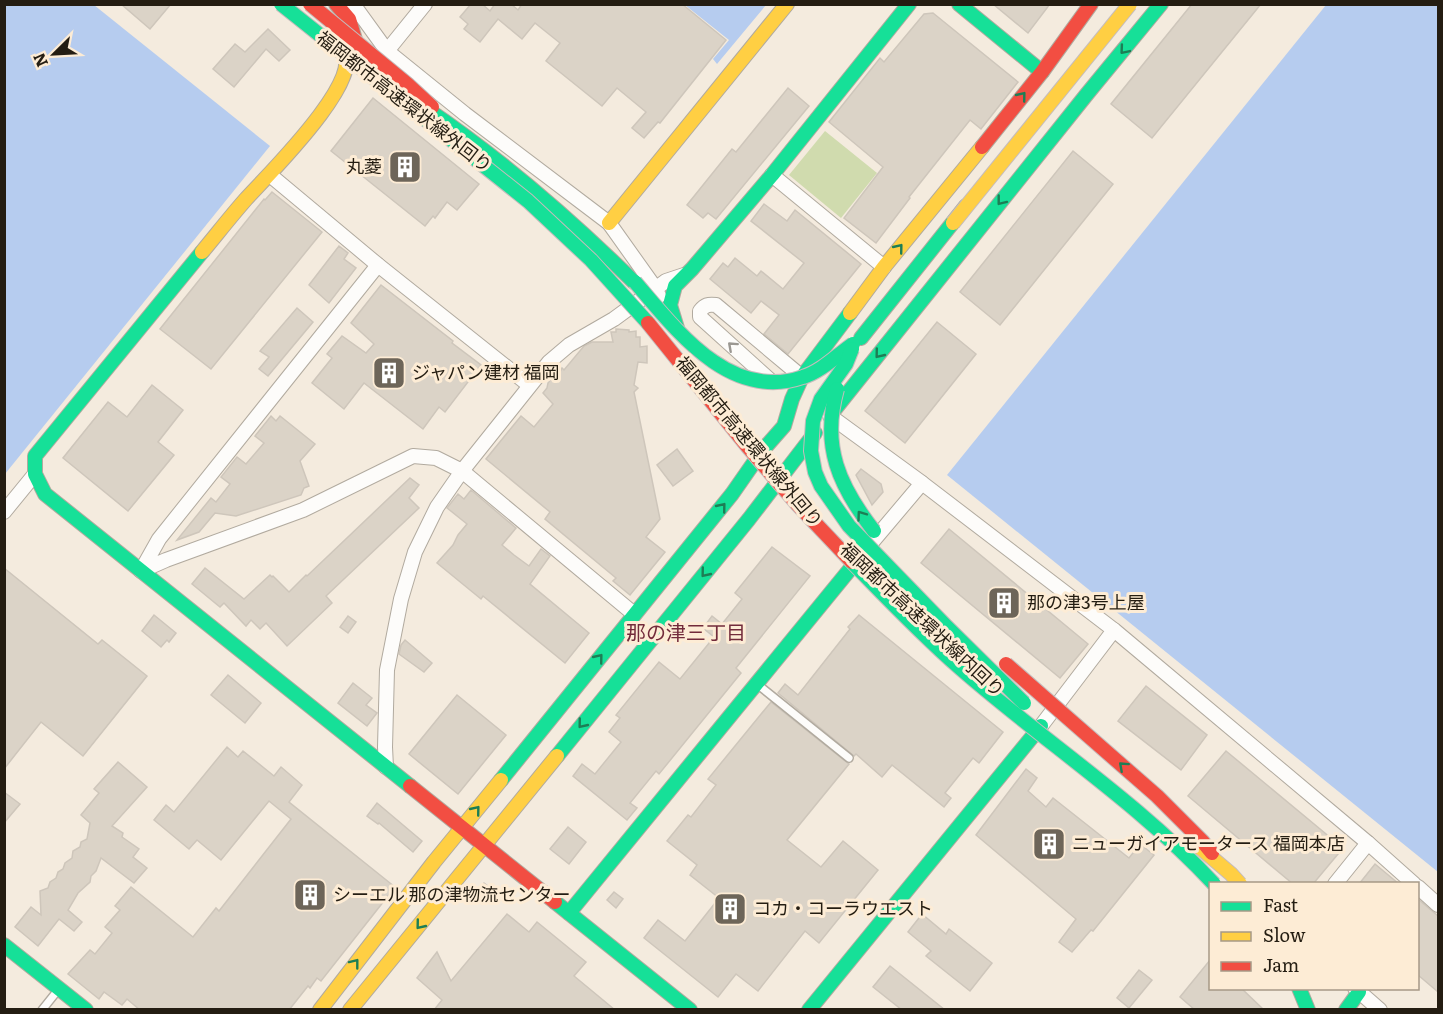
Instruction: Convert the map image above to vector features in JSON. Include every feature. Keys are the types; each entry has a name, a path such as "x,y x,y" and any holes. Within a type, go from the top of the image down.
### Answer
{"main road":[{"path":"273,4 345,54 346,71 338,89 292,150 245,200 35,456 35,474 45,494 690,1010"},
{"name":"福岡都市高速環状線外回り","path":"281,4 493,172 549,220 632,304 761,462 833,542 933,644 1167,837 1212,882"},
{"name":"福岡都市高速環状線内回り","path":"310,4 407,84 553,216 646,315 750,444 801,501 837,541 895,598 996,690 1145,810 1223,882"},
{"path":"292,150 313,132 349,83 359,55 349,19 336,4"},
{"path":"609,223 787,4"},
{"path":"762,451 756,439 701,379 678,332 670,305 675,286 772,175 909,4"},
{"path":"959,4 1042,72"},
{"path":"320,1010 462,827 732,494 762,451 784,426 792,399 802,377 824,346 884,267 1042,72 1091,4"},
{"path":"1060,732 1033,711 849,526 832,504 815,472 811,451 813,421 821,399 846,364 856,343 933,246 1097,49 1121,4"},
{"path":"450,124 523,177 635,282 686,339 727,371 750,380 766,383 791,381 814,371 856,343 1130,4"},
{"path":"350,1010 749,519 806,443 1161,4"},
{"path":"363,71 385,82 461,131 499,160 584,232 694,347 716,362 750,376 765,380 783,380 813,370 856,343"},
{"path":"856,343 851,363 835,392 831,438 840,477 860,515 891,552 988,649 1156,796 1203,842 1234,882"},
{"path":"569,913 851,568"},
{"path":"809,1010 1041,726"},
{"path":"1097,761 1152,803 1231,874 1235,882"},
{"path":"4,945 86,1010"},
{"path":"1295,990 1302,1010"},
{"path":"1300,990 1308,1010"},
{"path":"1307,990 1313,1010"},
{"path":"1346,1010 1357,990"}],"street":[{"path":"353,4 387,51 465,114 609,223 656,288 678,332"},
{"path":"387,51 425,4"},
{"path":"270,175 378,265 529,385"},
{"path":"772,175 884,267"},
{"path":"141,571 159,539 378,265"},
{"path":"386,767 387,670 400,599 415,552 437,507 462,471 549,362 569,345 615,319 666,281 681,277 692,269"},
{"path":"792,399 700,317 700,311 709,304 716,305 802,377"},
{"path":"830,416 922,483 1114,630 1412,882"},
{"path":"762,451 790,487 814,526 851,568 1186,849 1233,882"},
{"path":"141,571 303,510 412,456 436,458 462,471 634,614"},
{"path":"4,512 35,474"},
{"path":"851,568 922,483"},
{"path":"1041,726 1114,630"},
{"path":"1337,882 1368,843"},
{"path":"1419,888 1438,905"},
{"path":"1357,990 1380,1010"}],"lane":[{"path":"756,683 849,758"},
{"path":"42,1010 59,988"}],"green space":[{"path":"825,131 877,173 841,218 789,175"}],"water":[{"path":"5,4 94,5 270,146 5,474"},
{"path":"685,5 766,5 717,64 713,59 729,40"},
{"path":"1326,5 1438,5 1438,872 947,475"}],"building":[{"path":"121,4 171,4 150,29"},
{"path":"471,4 482,4 490,11 495,4 511,4 518,10 522,4 682,4 726,40 660,123 658,122 644,138 632,128 646,112 617,88 602,106 546,61 560,43 535,23 522,39 498,19 480,42 464,29 468,24 460,17"},
{"path":"993,4 1050,4 1028,33"},
{"path":"1192,4 1261,4 1152,138 1111,104"},
{"path":"933,13 1018,82 981,129 970,120 876,243 844,218 883,167 829,122 880,58 884,62 924,14"},
{"path":"268,29 290,50 279,61 266,49 234,87 213,69 235,44 245,52"},
{"path":"788,88 809,106 716,219 708,213 703,218 687,205 732,149 736,152"},
{"name":"丸菱","path":"373,98 479,184 457,210 447,202 435,218 433,216 425,226 331,151"},
{"path":"1073,151 1113,184 1000,325 960,292"},
{"path":"272,192 322,232 211,369 160,329"},
{"path":"764,204 787,221 795,210 861,264 788,354 764,334 779,315 761,301 751,313 710,279 723,263 728,267 735,258 757,276 761,271 783,289 804,263 751,221"},
{"path":"339,246 348,253 344,259 356,268 329,303 309,285"},
{"name":"ジャパン建材 福岡","path":"381,285 481,365 445,412 439,407 423,429 364,383 344,409 312,383 332,358 327,354 342,336 366,353 374,344 351,323"},
{"path":"297,308 313,322 268,376 259,369 269,357 260,351"},
{"path":"937,322 976,354 905,443 865,411"},
{"path":"616,329 636,331 636,337 640,337 640,347 647,346 647,363 638,362 634,385 638,388 634,392 660,519 646,537 665,552 630,595 613,581 616,578 545,519 550,512 486,459 521,416 534,427 553,404 543,393 552,378 558,376 562,368 564,370 584,346 592,342 613,342 611,332 616,332"},
{"path":"152,385 183,410 158,442 174,455 128,511 63,458 108,402 127,417"},
{"path":"271,416 276,421 280,416 315,444 300,461 309,486 304,488 301,495 236,516 215,513 199,532 177,540 211,498 216,502 230,484 221,477 237,457 246,464 264,443 255,436"},
{"path":"677,449 693,471 673,486 657,465"},
{"path":"861,469 881,484 883,492 872,505 856,475"},
{"path":"410,478 419,485 409,498 419,508 326,596 332,603 287,646 266,623 260,629 251,620 246,626 224,603 220,607 192,584 205,568 244,599 270,575 289,592"},
{"path":"471,490 516,528 502,545 529,566 541,549 550,556 530,584 589,633 565,663 483,596 481,599 437,563 467,524 447,508 458,494 464,499"},
{"name":"那の津3号上屋","path":"949,529 1088,644 1060,678 921,563"},
{"path":"772,547 810,576 736,668 741,673 659,774 656,771 630,803 637,808 627,820 573,776 582,764 595,774 621,742 609,732 620,718 616,715 659,662 680,679 714,637 703,628 712,616 722,624 742,599 735,593"},
{"path":"4,568 98,644 102,640 147,676 83,756 41,722 4,769"},
{"path":"154,615 176,633 169,642 167,640 161,647 142,631"},
{"path":"859,615 1003,732 979,763 973,758 945,793 951,798 944,807 892,765 882,777 778,693 785,684 798,695"},
{"path":"348,616 356,622 348,633 340,627"},
{"path":"405,640 432,663 424,672 399,654"},
{"path":"228,675 261,703 245,723 211,695"},
{"path":"353,683 372,698 366,705 377,713 367,726 338,703"},
{"path":"1146,686 1207,735 1181,770 1118,721"},
{"path":"457,695 506,735 458,794 409,754"},
{"path":"771,702 849,764 787,840 821,867 843,841 878,870 819,943 805,931 758,991 736,974 718,997 644,938 658,920 685,941 719,898 690,875 697,865 667,841 688,815 691,817 716,785 708,779"},
{"path":"227,747 238,757 243,751 274,776 281,767 302,785 289,802 395,887 321,981 317,978 310,988 308,986 289,1010 140,1010 127,999 122,1005 104,992 99,999 68,974 90,950 95,954 112,933 105,927 120,910 115,906 131,887 193,937 216,908 219,911 291,819 269,801 221,860 197,840 189,849 154,820 166,805 174,812"},
{"path":"1226,751 1343,848 1315,882 1291,882 1188,796"},
{"path":"118,762 147,787 112,826 123,833 122,837 139,849 133,857 147,868 134,883 101,858 90,882 78,893 68,910 82,922 74,931 59,919 38,946 15,927 31,907 41,915 40,891 48,888 65,863 72,858 73,851 87,839 90,823 81,815 99,793 94,789"},
{"name":"ニューガイアモータース 福岡本店","path":"1026,769 1037,778 1028,791 1046,807 1053,798 1129,858 1140,844 1154,855 1093,931 1091,930 1072,952 1059,942 1076,919 976,835"},
{"path":"4,792 20,804 4,823"},
{"path":"377,803 422,841 413,852 379,823 367,816"},
{"path":"568,827 586,842 569,864 550,849"},
{"path":"1375,864 1397,882 1361,882"},
{"path":"484,883 493,890 485,900 476,893"},
{"path":"614,892 623,899 616,908 607,900"},
{"path":"1419,900 1438,916 1438,992 1419,976"},
{"path":"507,914 529,932 537,922 586,962 574,976 615,1010 434,1010 442,1000 417,978 437,952 451,981"},
{"path":"922,914 946,934 949,929 992,963 970,991 926,956 931,951 908,932"},
{"path":"1209,961 1209,990 1243,990 1264,1010 1195,1010 1180,997"},
{"path":"890,966 945,1010 902,1010 873,987"},
{"path":"1139,970 1152,980 1129,1008 1117,998"}],"traffic: fast":[{"path":"281,4 528,201 591,260 648,323"},
{"path":"677,328 670,305 675,286 772,175 909,4"},
{"path":"959,4 1042,72"},
{"path":"835,409 1161,4"},
{"path":"427,109 455,128 534,191 634,282"},
{"path":"861,338 966,206"},
{"path":"202,252 35,456 35,474 45,494 410,786"},
{"path":"635,282 687,340 707,357 729,371 752,380 777,382 803,377 823,367 853,344"},
{"path":"501,780 732,494 762,451 784,426 792,399 802,377 850,313"},
{"path":"852,349 846,364 821,399 813,421 811,451 815,472 821,486 849,526 1024,703"},
{"path":"837,389 831,429 836,464 851,498 874,531"},
{"path":"557,756 749,519 815,433"},
{"path":"852,562 946,655 1154,826 1212,882"},
{"path":"569,913 851,568"},
{"path":"809,1010 1041,726"},
{"path":"555,902 690,1010"},
{"path":"4,945 86,1010"},
{"path":"1300,990 1308,1010"},
{"path":"1346,1010 1359,992"}],"traffic: slow":[{"path":"609,223 787,4"},
{"path":"953,223 1130,4"},
{"path":"202,252 329,103 341,81 346,63 341,51"},
{"path":"850,313 884,267 982,147"},
{"path":"350,1010 557,756"},
{"path":"320,1010 434,862 501,780"},
{"path":"1197,845 1238,882"}],"traffic: jam":[{"path":"310,4 432,107"},
{"path":"336,4 349,19 356,43"},
{"path":"982,147 1042,72 1091,4"},
{"path":"648,323 748,447 798,505 852,562"},
{"path":"1006,664 1157,796 1212,853"},
{"path":"410,786 555,902"}],"place":[{"name":"丸菱","path":"405,167"},
{"name":"ジャパン建材 福岡","path":"389,373"},
{"name":"那の津3号上屋","path":"1004,603"},
{"name":"ニューガイアモータース 福岡本店","path":"1049,844"},
{"name":"シーエル 那の津物流センター","path":"310,895"},
{"name":"コカ・コーラウエスト","path":"730,909"}],"district":[{"name":"那の津三丁目","path":"686,633"}]}
